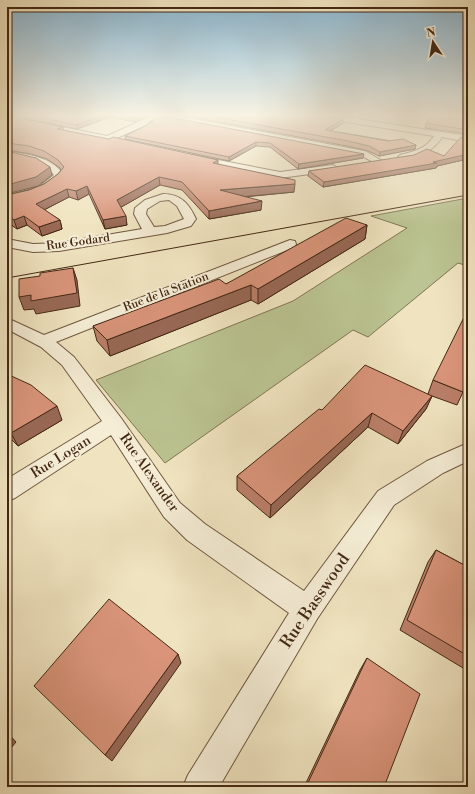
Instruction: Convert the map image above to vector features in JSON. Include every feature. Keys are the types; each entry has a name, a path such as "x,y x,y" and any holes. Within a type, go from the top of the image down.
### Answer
{"street":[{"path":"356,152 386,160"},
{"path":"363,164 414,155 421,152"},
{"path":"7,154 49,164 56,168 59,175 55,182 43,189 7,200"},
{"path":"184,156 280,175 340,167"},
{"name":"Rue Godard","path":"7,243 33,248 59,247 150,232"},
{"name":"Rue de la Station","path":"43,341 290,244"},
{"name":"Rue Alexander","path":"7,323 43,341 68,361 114,423 172,510 196,532 307,609"},
{"name":"Rue Logan","path":"7,490 114,423"},
{"name":"Rue Basswood","path":"200,787 307,609 386,498 434,467 468,451"}],"green space":[{"path":"468,198 468,266 458,263 368,337 353,330 165,463 96,380 293,301 407,228 371,216"}],"building":[{"path":"7,152 36,158 50,167 36,177 7,185"},
{"path":"46,152 182,152 218,160 213,163 295,180 295,184 220,190 262,201 209,211 182,182 159,177 117,200 126,216 103,220 87,186 76,191 67,189 36,204 60,220 39,227 24,216 14,220 7,215 7,195 29,190 44,184 58,174 64,167 58,160"},
{"path":"205,152 238,152 229,157"},
{"path":"283,152 354,152 364,154 299,164"},
{"path":"420,152 434,152 444,156 448,152 468,152 468,154 433,162 437,163 324,182 309,171 414,155"},
{"path":"346,218 367,225 258,289 251,285 107,340 93,326 219,279 226,284"},
{"path":"73,268 77,293 31,301 31,295 19,297 19,279 40,276 40,273"},
{"path":"468,309 468,381 463,392 433,380"},
{"path":"365,365 432,396 403,431 372,413 271,505 237,476 319,409 322,410"},
{"path":"7,374 31,385 57,406 11,433 7,428"},
{"path":"436,550 468,567 468,656 407,620"},
{"path":"109,599 178,654 105,755 34,686"},
{"path":"367,658 420,694 384,787 306,787"}],"tram line":[{"path":"7,278 468,195"}]}
